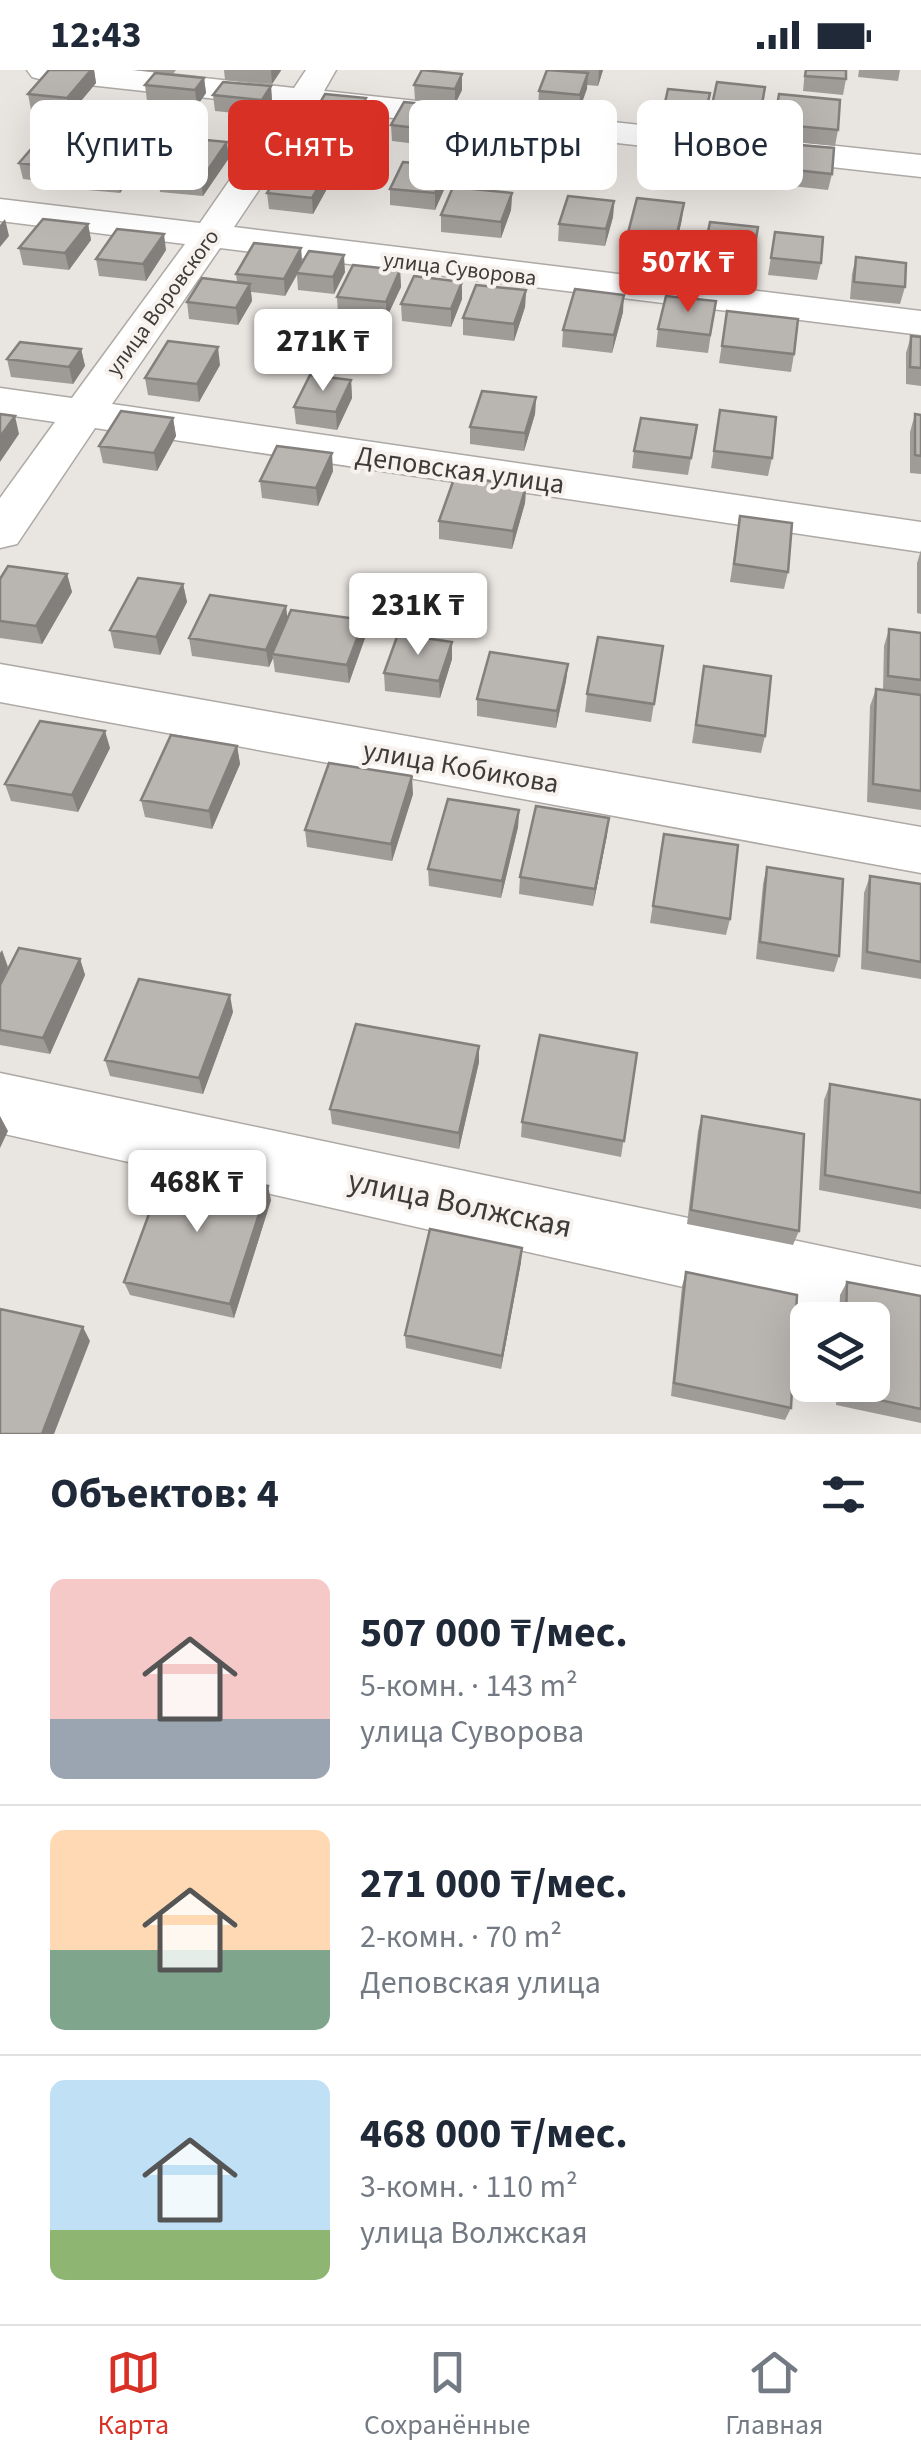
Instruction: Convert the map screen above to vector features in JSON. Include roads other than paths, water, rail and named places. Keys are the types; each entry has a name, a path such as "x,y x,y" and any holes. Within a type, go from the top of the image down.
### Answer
{"street":[{"path":"44,70 313,84 921,166"},
{"name":"улица Воровского","path":"0,532 210,237 313,84"},
{"name":"улица Суворова","path":"0,210 921,323"},
{"name":"Деповская улица","path":"0,401 921,537"},
{"name":"улица Кобикова","path":"0,682 921,850"},
{"name":"улица Волжская","path":"0,1103 921,1304"}]}
